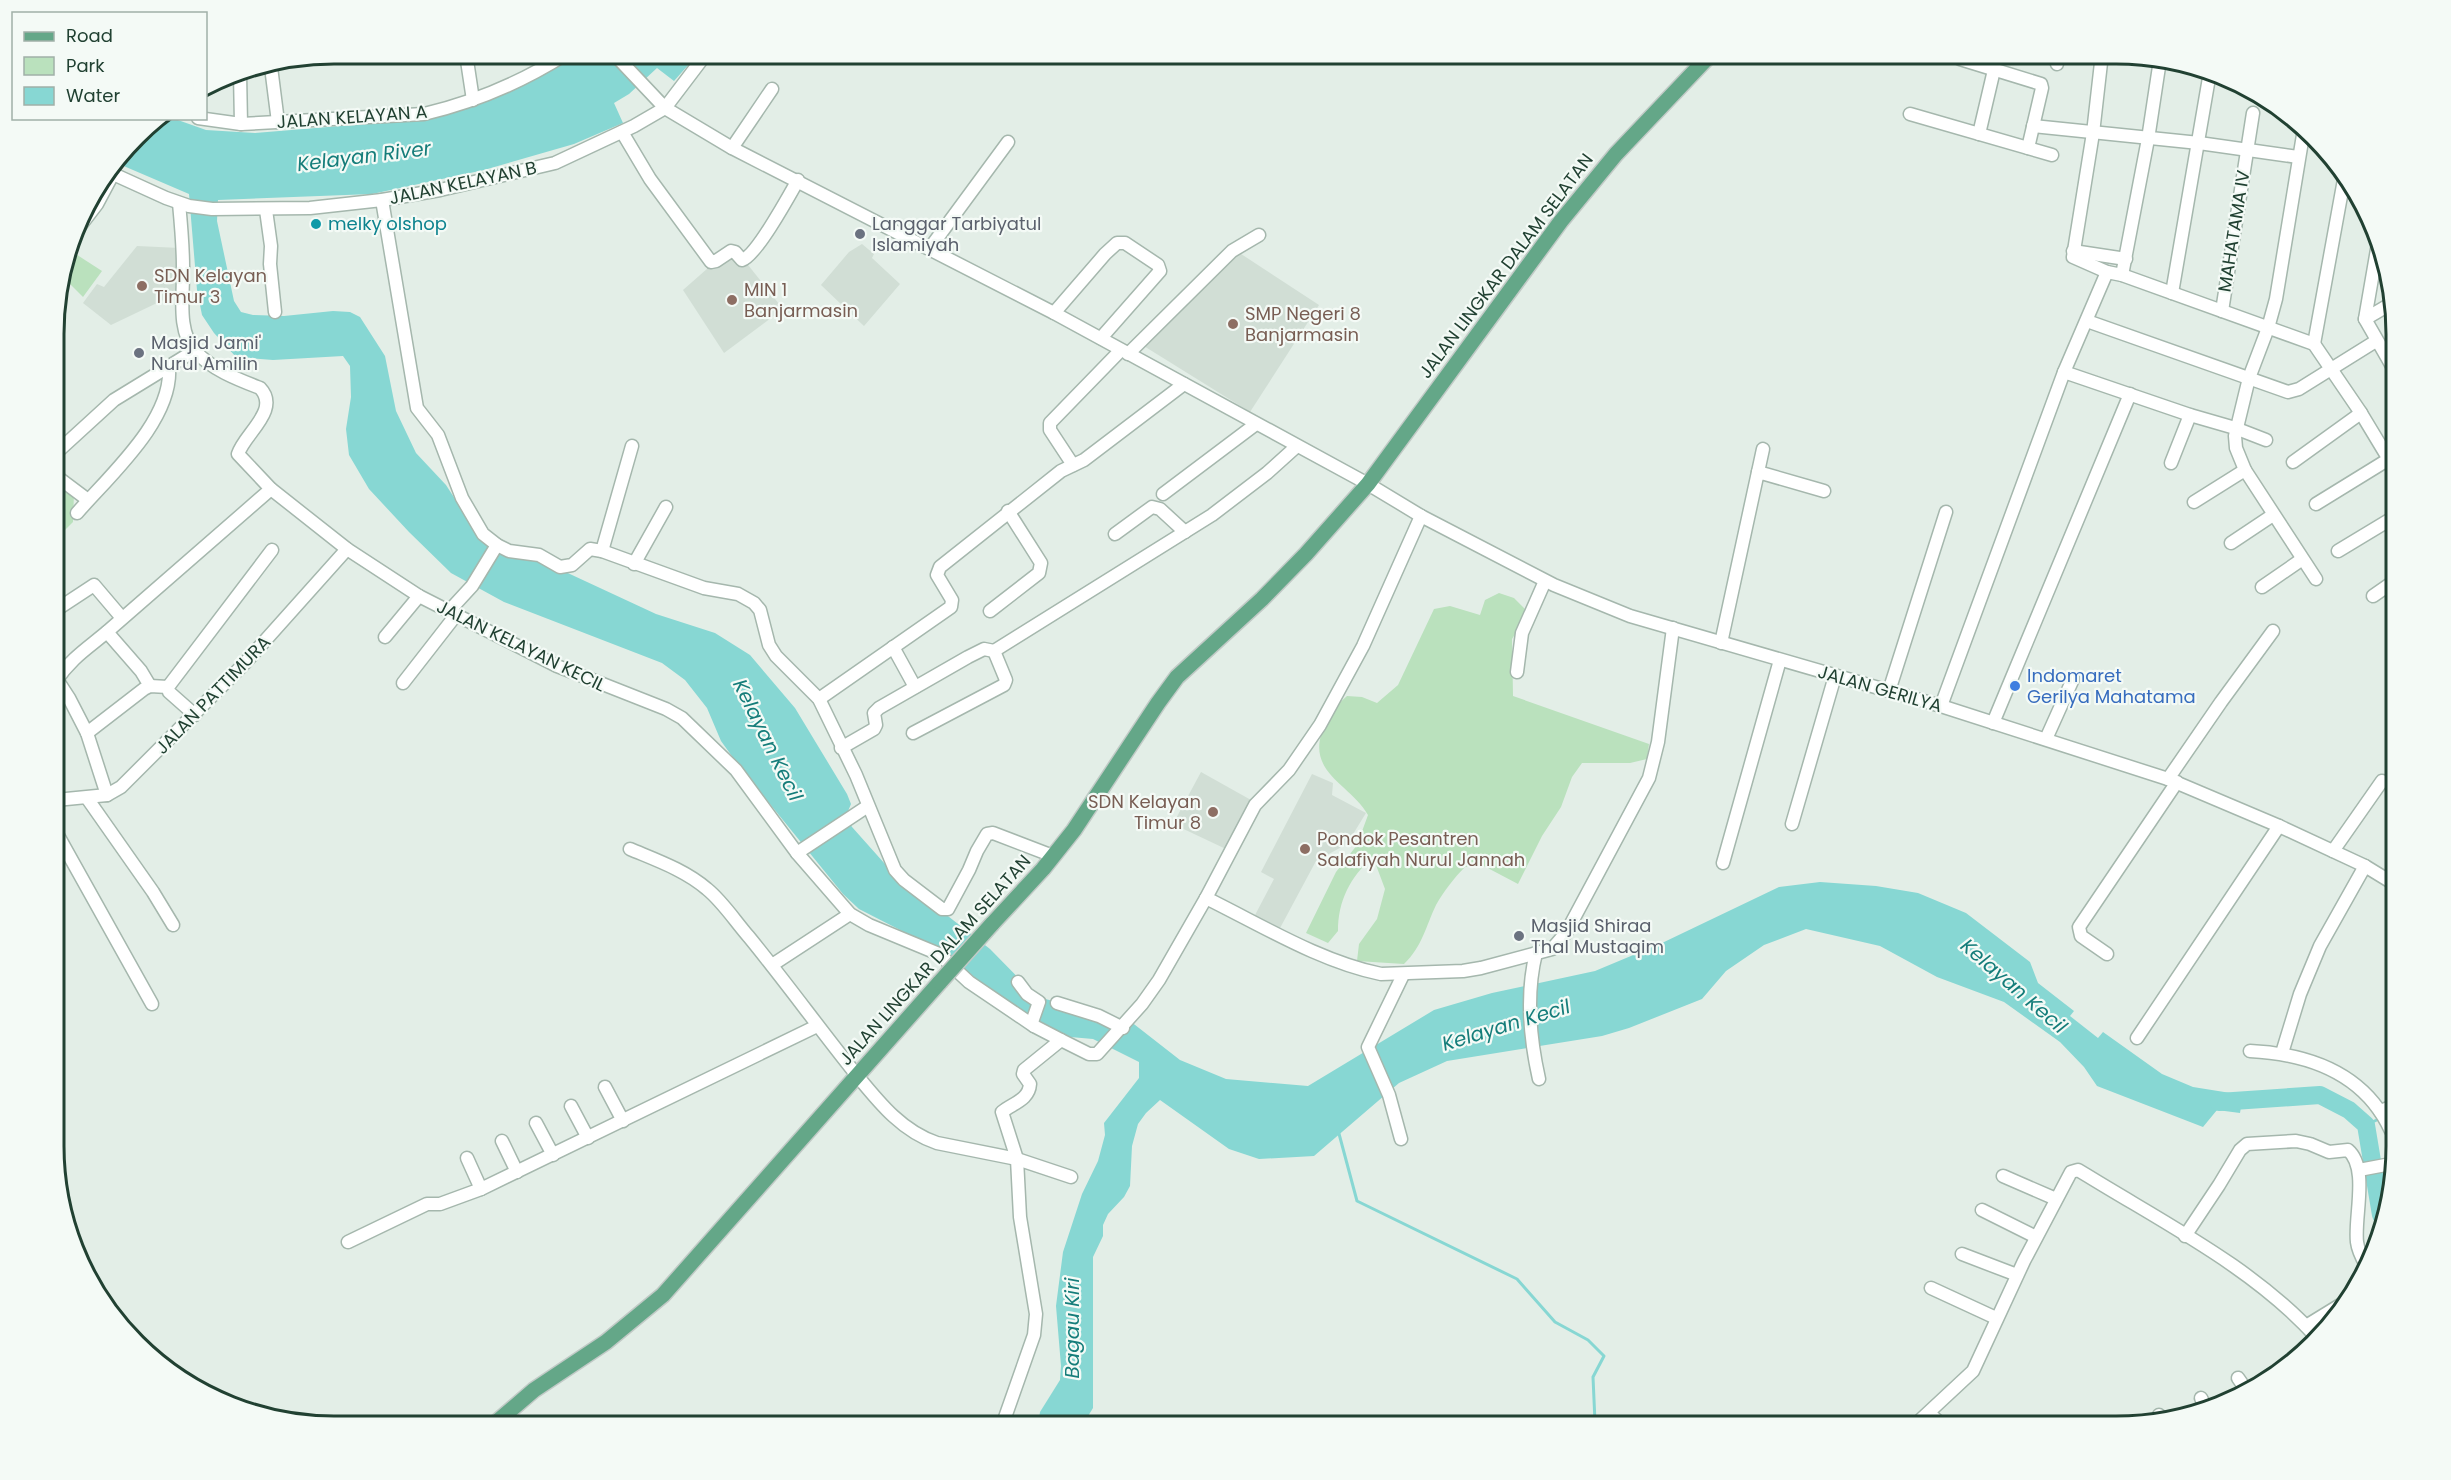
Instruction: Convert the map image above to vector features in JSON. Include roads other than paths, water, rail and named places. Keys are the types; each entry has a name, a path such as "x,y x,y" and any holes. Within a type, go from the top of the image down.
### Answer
{"main road":[{"name":"JALAN LINGKAR DALAM SELATAN","path":"1368,484 1365,477 1549,223 1626,132 1691,64"},
{"name":"JALAN LINGKAR DALAM SELATAN","path":"504,1416 534,1390 606,1342 663,1295 1053,856 1098,796 1177,677 1262,599 1306,554 1368,484 1561,220 1616,154 1702,64"}],"street":[{"path":"468,64 473,100"},
{"name":"JALAN KELAYAN A","path":"207,119 241,124 424,114 473,100 529,76 549,64"},
{"name":"JALAN GERILYA","path":"623,64 661,104 732,148 1101,338 1368,484 1421,516 1545,581 1600,605 1721,643 1941,706 2173,781 2279,826 2365,866 2386,879"},
{"path":"661,104 697,64"},
{"path":"1975,64 2041,84 2028,148"},
{"path":"2101,64 2093,133 2073,251 2075,258 2107,272 2122,275 2314,344 2386,454"},
{"path":"2122,275 2148,139 2158,68"},
{"path":"1980,134 1994,70"},
{"path":"272,72 279,122"},
{"path":"2172,293 2209,81"},
{"path":"240,82 241,124"},
{"path":"732,148 772,89"},
{"name":"JALAN KELAYAN B","path":"184,205 212,209 310,208 382,200 508,176 555,163 622,132 661,104"},
{"name":"MAHATAMA IV","path":"2222,311 2253,113"},
{"path":"1910,114 2052,155"},
{"path":"2033,126 2199,143 2247,152 2298,157"},
{"path":"622,132 650,179 706,258 713,263 731,251 742,260 747,258 761,241 798,180"},
{"path":"2301,139 2276,299 2268,328 2248,378 2235,428 2236,448 2245,470 2301,560 2316,579"},
{"path":"930,248 1008,142"},
{"path":"64,446 114,400 194,351 183,319 184,205 116,176"},
{"path":"2314,344 2345,192"},
{"path":"382,200 417,408 438,435 462,498 474,521 496,547 520,554 528,552 539,555 567,568 590,549 602,551 704,588 738,594 754,603 760,610 770,645 776,656 819,699 856,775 898,874 945,910 948,909 987,834 993,833 1053,856"},
{"path":"266,210 272,246 270,264 275,312"},
{"path":"1073,465 1048,427 1055,417 1232,251 1259,236"},
{"path":"1054,313 1113,246 1121,242 1125,243 1158,266 1160,271 1101,338"},
{"path":"2073,251 2126,259"},
{"path":"2375,259 2365,319 2386,357"},
{"path":"1941,706 2064,372 2107,272"},
{"path":"2365,319 2385,307"},
{"path":"2087,321 2288,393 2299,390 2376,341"},
{"name":"JALAN KELAYAN KECIL","path":"194,351 216,368 260,388 265,394 266,409 238,454 271,489 347,549 419,596 557,666 660,706 682,718 736,770 850,914 869,925 939,954 969,982 1033,1024 1093,1054 1097,1054 1122,1028"},
{"path":"77,513 154,423 171,384 169,368"},
{"path":"2064,372 2265,440"},
{"path":"819,699 951,607 952,600 936,575 937,571 1008,511 1061,471 1084,460 1184,384"},
{"path":"1994,723 2130,394"},
{"path":"2293,462 2361,413"},
{"path":"2171,463 2190,415"},
{"path":"1163,494 1256,424"},
{"path":"602,551 632,446"},
{"path":"841,747 876,727 874,713 879,708 984,649 994,651 1185,532 1212,515 1296,446"},
{"path":"1721,643 1763,449"},
{"path":"2316,504 2386,461"},
{"path":"2194,502 2245,470"},
{"path":"1758,472 1824,491"},
{"path":"64,482 88,500"},
{"path":"64,667 271,489"},
{"path":"634,564 666,507"},
{"path":"1115,534 1152,507 1160,509 1185,532"},
{"path":"990,611 1039,573 1041,569 1041,563 1008,511"},
{"path":"1889,691 1946,512"},
{"path":"2231,543 2273,515"},
{"path":"1057,1003 1099,1016 1122,1028 1159,980 1255,805 1289,770 1304,750 1346,680 1421,516"},
{"path":"2338,551 2386,522"},
{"path":"403,683 472,586 496,547"},
{"name":"JALAN PATTIMURA","path":"64,800 107,795 121,788 195,716 283,623 347,549"},
{"path":"195,716 169,693 168,687 272,550"},
{"path":"2262,587 2301,560"},
{"path":"1517,672 1522,633 1545,581"},
{"path":"64,605 94,585 122,618"},
{"path":"2373,596 2386,587"},
{"path":"385,638 419,596"},
{"path":"1206,898 1310,950 1368,971 1402,975 1463,971 1552,949 1566,933 1649,778 1658,742 1673,628"},
{"path":"2107,954 2081,936 2079,927 2221,702 2273,631"},
{"path":"107,632 141,671 150,686"},
{"path":"893,647 915,687"},
{"path":"912,733 1004,685 1006,680 994,651"},
{"path":"1723,863 1780,660"},
{"path":"1792,824 1835,675"},
{"path":"2046,739 2073,680"},
{"path":"87,733 138,692 150,686 168,687"},
{"path":"64,690 87,733 107,795"},
{"path":"2333,851 2382,781"},
{"path":"87,798 153,892 173,925"},
{"path":"799,851 868,806"},
{"path":"2136,1038 2279,826"},
{"path":"64,846 152,1004"},
{"path":"630,849 678,870 707,889 772,965 857,1075 900,1122 927,1140 1017,1160 1071,1177"},
{"path":"2282,1053 2300,994 2319,946 2365,866"},
{"path":"772,965 850,914"},
{"path":"1536,953 1531,987 1532,1041 1539,1079"},
{"path":"1401,1139 1389,1095 1368,1051 1369,1042 1402,975"},
{"path":"1018,982 1027,994 1039,1002 1033,1024"},
{"path":"348,1242 427,1204 440,1204 481,1190 817,1026"},
{"path":"1006,1416 1034,1335 1036,1314 1023,1244 1017,1160 1002,1112 1024,1098 1029,1092 1030,1084 1023,1074 1024,1070 1061,1040"},
{"path":"2250,1052 2282,1053 2349,1079 2360,1087 2386,1122"},
{"path":"606,1087 623,1120"},
{"path":"571,1106 588,1138"},
{"path":"2382,1115 2386,1112"},
{"path":"536,1123 553,1155"},
{"path":"502,1141 518,1172"},
{"path":"2186,1236 2240,1150 2247,1144 2296,1141 2330,1152 2348,1150 2362,1170 2357,1245 2362,1257"},
{"path":"467,1158 481,1190"},
{"path":"2362,1170 2386,1165"},
{"path":"1926,1416 1973,1371 2036,1237 2071,1172 2078,1170 2245,1274 2283,1304 2311,1332"},
{"path":"2003,1176 2056,1199"},
{"path":"1982,1210 2036,1237"},
{"path":"1962,1254 2017,1275"},
{"path":"1931,1287 1996,1318"},
{"path":"2306,1326 2330,1312"},
{"path":"2238,1378 2242,1384"},
{"path":"1929,1413 1932,1416"}],"water":[{"path":"556,64 689,64 674,81 657,68 629,94 614,103 623,123 574,144 484,170 372,194 218,200 217,221 234,301 241,312 253,315 284,316 333,311 350,312 360,317 385,356 396,411 416,453 446,485 475,530 656,614 715,633 750,655 795,708 847,794 851,804 846,816 852,827 893,873 990,949 1037,997 1094,1011 1116,1023 1130,1021 1180,1060 1226,1079 1308,1086 1434,1010 1492,993 1595,971 1662,943 1779,887 1820,882 1876,886 1918,893 1966,913 2030,962 2038,983 2074,1011 2070,1016 2098,1038 2103,1032 2162,1074 2193,1087 2243,1095 2240,1113 2217,1110 2203,1127 2097,1086 2084,1067 2060,1042 2004,1002 1937,977 1880,946 1806,929 1764,945 1726,971 1702,999 1629,1028 1602,1036 1447,1061 1399,1083 1314,1156 1259,1159 1229,1149 1160,1100 1138,1124 1132,1146 1130,1186 1124,1197 1108,1214 1103,1225 1103,1236 1093,1257 1093,1408 1088,1416 1039,1416 1060,1380 1056,1306 1063,1252 1082,1194 1098,1161 1105,1135 1104,1123 1139,1078 1139,1062 1093,1039 1059,1036 1000,998 945,953 859,909 843,894 739,766 721,741 707,708 685,680 662,663 504,602 451,573 369,489 349,455 346,429 351,397 350,366 343,356 273,360 236,357 214,333 202,315 197,290 189,194 124,166 170,120 178,120 206,130 255,133 425,119 476,105 531,79"}],"waterway":[{"name":"Kelayan Kecil","path":"2219,1102 2320,1095 2349,1110 2366,1125 2379,1205"},
{"path":"2366,1125 2381,1118"},
{"path":"1338,1130 1357,1201 1517,1279 1555,1322 1588,1340 1604,1356 1593,1377 1595,1416"}],"place":[{"name":"melky olshop","path":"316,224"},
{"name":"Langgar Tarbiyatul Islamiyah","path":"860,234"},
{"name":"SDN Kelayan Timur 3","path":"142,286"},
{"name":"MIN 1 Banjarmasin","path":"732,300"},
{"name":"SMP Negeri 8 Banjarmasin","path":"1233,324"},
{"name":"Masjid Jami' Nurul Amilin","path":"139,353"},
{"name":"Indomaret Gerilya Mahatama","path":"2015,686"},
{"name":"SDN Kelayan Timur 8","path":"1213,812"},
{"name":"Pondok Pesantren Salafiyah Nurul Jannah","path":"1305,849"},
{"name":"Masjid Shiraa Thal Mustaqim","path":"1519,936"}],"water label":[{"name":"Kelayan River","path":"364,156"},
{"name":"Bagau Kiri","path":"1072,1328"}]}
